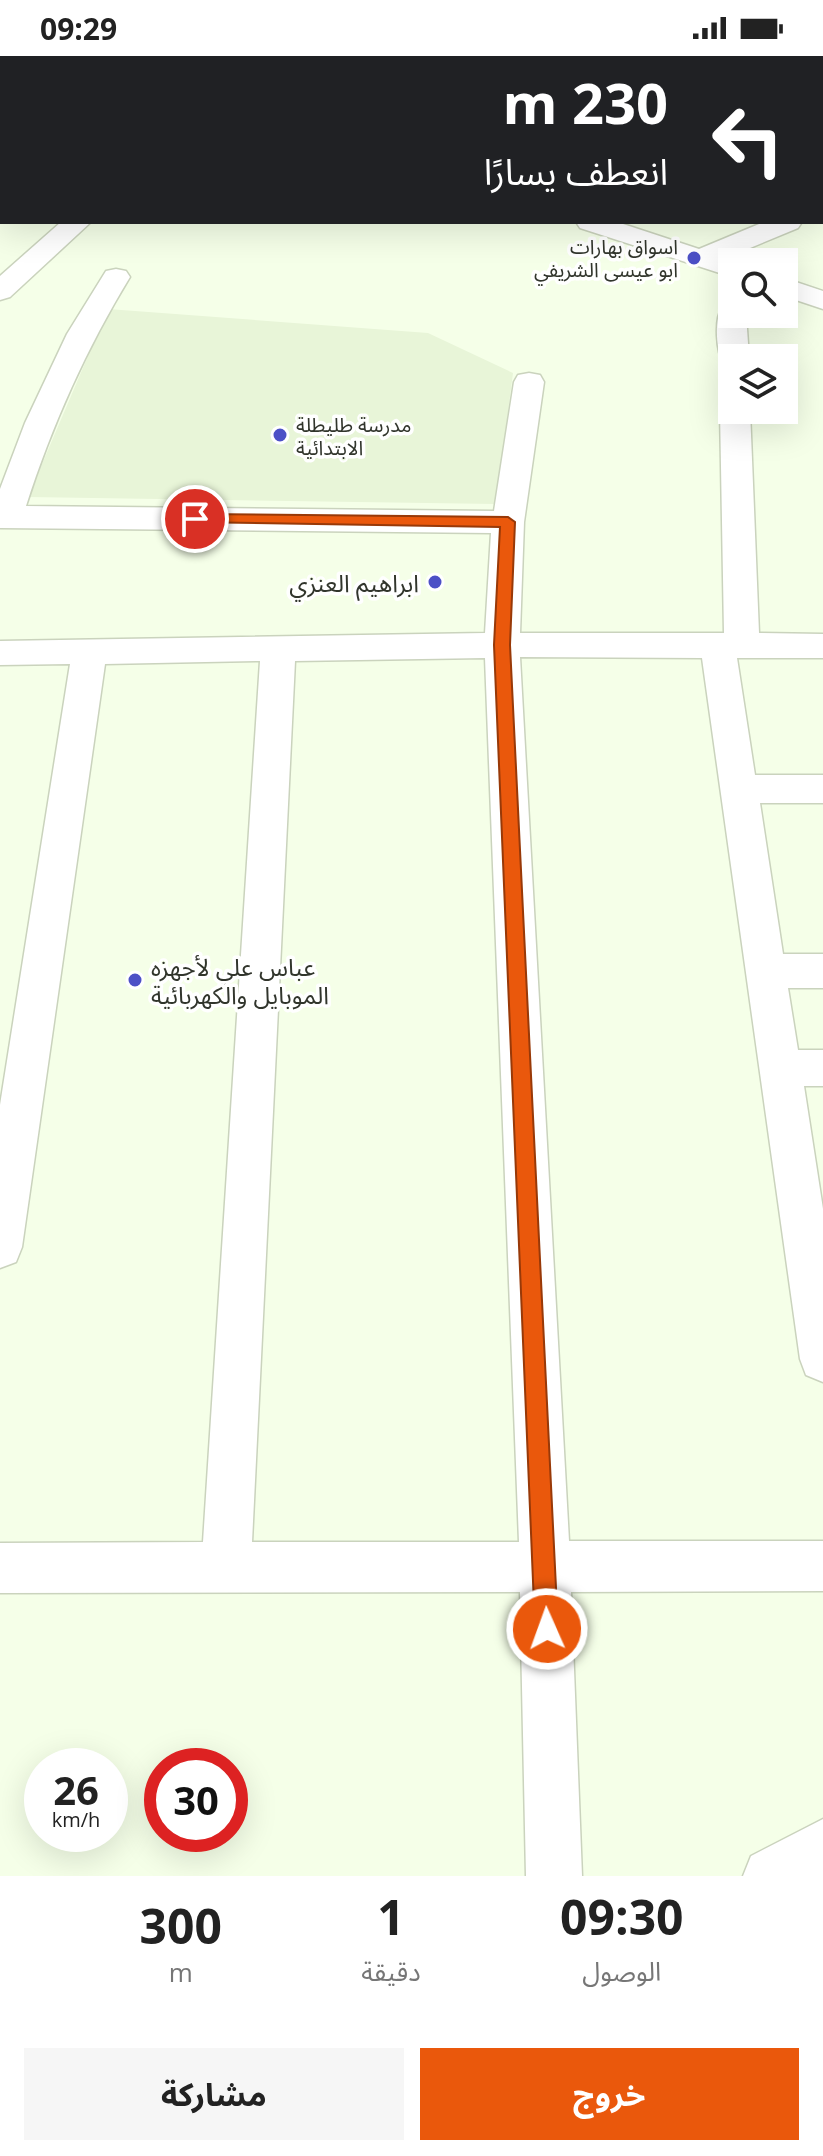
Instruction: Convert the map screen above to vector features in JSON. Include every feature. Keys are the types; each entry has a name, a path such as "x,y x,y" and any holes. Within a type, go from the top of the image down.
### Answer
{"street":[{"path":"0,291 75,224"},
{"path":"596,224 718,264"},
{"path":"701,258 783,224"},
{"path":"116,277 60,375 3,517 508,522"},
{"path":"798,292 823,300"},
{"path":"529,382 508,522 502,645 545,1568 554,1876"},
{"path":"735,424 730,646 737,789 819,1296 823,1359"},
{"path":"0,653 502,645 823,646"},
{"path":"226,1569 278,648"},
{"path":"0,1247 89,651"},
{"path":"737,789 823,789"},
{"path":"768,971 823,971"},
{"path":"782,1068 823,1068"},
{"path":"0,1568 823,1566"},
{"path":"771,1876 823,1847"}],"shaded area":[{"name":"مدرسة طليطلة الابتدائية","path":"108,309 428,333 513,373 496,504 28,497"}],"place":[{"name":"اسواق بهارات ابو عيسى الشريفي","path":"694,258"},
{"name":"مدرسة طليطلة الابتدائية","path":"280,435"},
{"name":"ابراهيم العنزي","path":"435,582"},
{"name":"عباس علي لأجهزه الموبايل والكهربائية","path":"135,980"}],"route":[{"path":"195,519 508,522 502,645 547,1629"}]}
